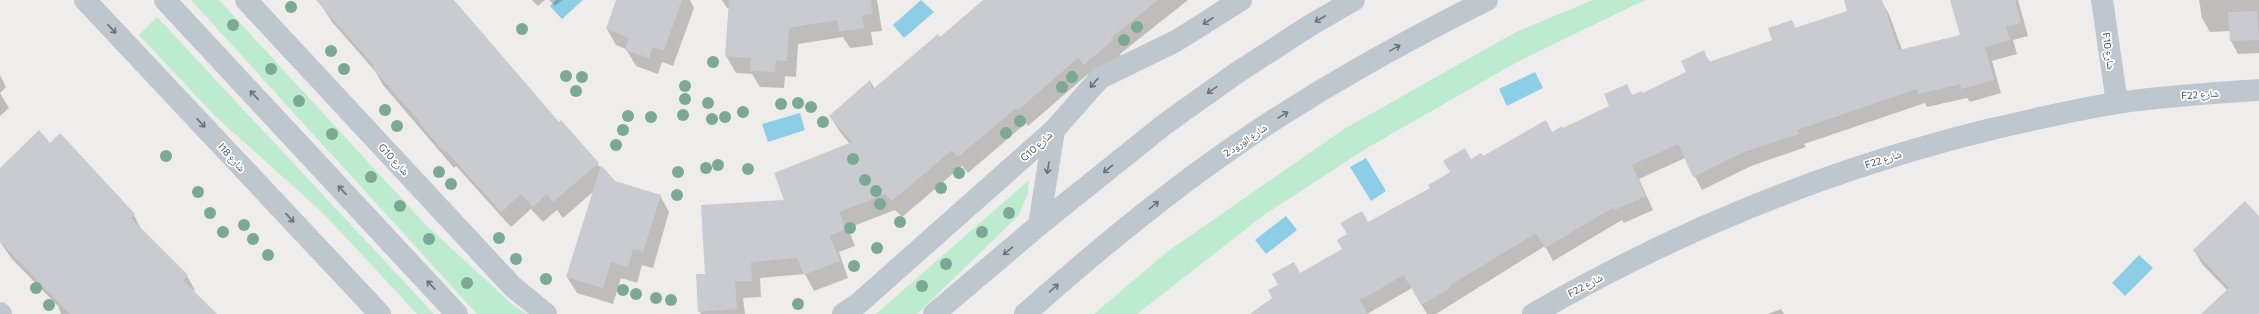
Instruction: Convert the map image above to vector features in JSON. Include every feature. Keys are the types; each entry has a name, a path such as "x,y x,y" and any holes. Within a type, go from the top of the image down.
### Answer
{"street":[{"name":"I18 شارع","path":"85,0 380,314"},
{"path":"165,0 458,314"},
{"name":"G10 شارع","path":"246,0 512,286 546,314"},
{"name":"G10 شارع","path":"843,314 864,299 1054,130 1100,78 1176,41 1240,0"},
{"path":"939,311 1039,225 1184,110 1303,30 1354,0"},
{"name":"شارع الورود 2","path":"1024,314 1085,261 1168,195 1254,133 1341,78 1427,30 1487,0"},
{"name":"F10 شارع","path":"2102,0 2117,103"},
{"name":"F22 شارع","path":"1534,314 1622,266 1685,235 1816,182 1951,139 2037,118 2117,103 2188,95 2259,90"},
{"path":"1039,225 1054,130"}],"green space":[{"path":"191,0 219,0 425,224 514,306 527,314 477,314"},
{"path":"1593,0 1645,0 1517,62 1367,148 1264,215 1137,314 1094,314 1167,252 1344,129 1516,32"},
{"path":"157,17 434,314 417,314 323,213 215,116 139,35"},
{"path":"1029,180 1028,193 1019,215 917,314 876,314"}],"water":[{"path":"556,0 583,0 562,19 550,6"},
{"path":"921,0 934,12 904,38 893,25"},
{"path":"1535,72 1543,88 1507,106 1499,89"},
{"path":"800,113 805,130 768,142 762,124"},
{"path":"1366,158 1386,191 1371,201 1350,167"},
{"path":"1286,216 1297,230 1266,254 1255,240"},
{"path":"2139,255 2153,268 2125,296 2112,283"}],"building":[{"path":"316,0 454,0 559,122 561,120 599,163 553,202 547,194 533,207 521,194 501,212 446,151 444,152 419,123 420,122 372,68 374,66"},
{"path":"616,0 682,0 664,50 653,47 649,58 625,50 629,38 606,29"},
{"path":"729,0 871,0 872,14 862,16 864,28 839,32 837,20 789,28 787,61 776,60 775,72 750,71 751,58 725,56"},
{"path":"983,0 1158,0 1111,38 1113,40 1084,65 1078,58 1018,110 1016,108 958,157 952,150 892,201 885,194 839,212 846,229 830,236 840,261 804,275 797,258 751,262 752,281 735,281 737,309 698,312 696,274 705,274 701,205 784,200 774,173 852,142 829,116 870,80 872,90 938,34 940,37"},
{"path":"1844,0 1882,0 1899,50 1960,35 1950,0 2015,0 2021,23 2006,27 2010,40 1985,47 1994,80 1961,89 1960,84 1918,94 1917,89 1797,130 1799,134 1744,152 1693,177 1678,144 1632,165 1646,196 1615,210 1614,207 1545,248 1536,233 1449,286 1450,288 1421,305 1404,275 1360,300 1368,314 1250,314 1272,298 1268,290 1278,285 1272,274 1294,262 1300,273 1342,249 1337,240 1347,234 1340,223 1362,211 1368,222 1430,188 1428,185 1450,172 1443,161 1465,148 1471,159 1481,153 1483,156 1546,120 1552,132 1562,126 1563,128 1609,106 1604,94 1627,84 1632,95 1642,91 1643,93 1686,72 1681,61 1704,50 1709,62 1772,40 1768,28 1792,20 1795,28 1847,11"},
{"path":"2257,11 2259,40 2230,41 2228,12"},
{"path":"39,130 50,143 60,133 135,214 131,218 188,275 183,280 217,314 70,314 0,242 0,168"},
{"path":"601,165 615,181 661,195 643,252 633,249 628,267 611,262 603,288 566,277"},
{"path":"2245,201 2259,216 2259,314 2201,314 2229,288 2193,250"}]}
